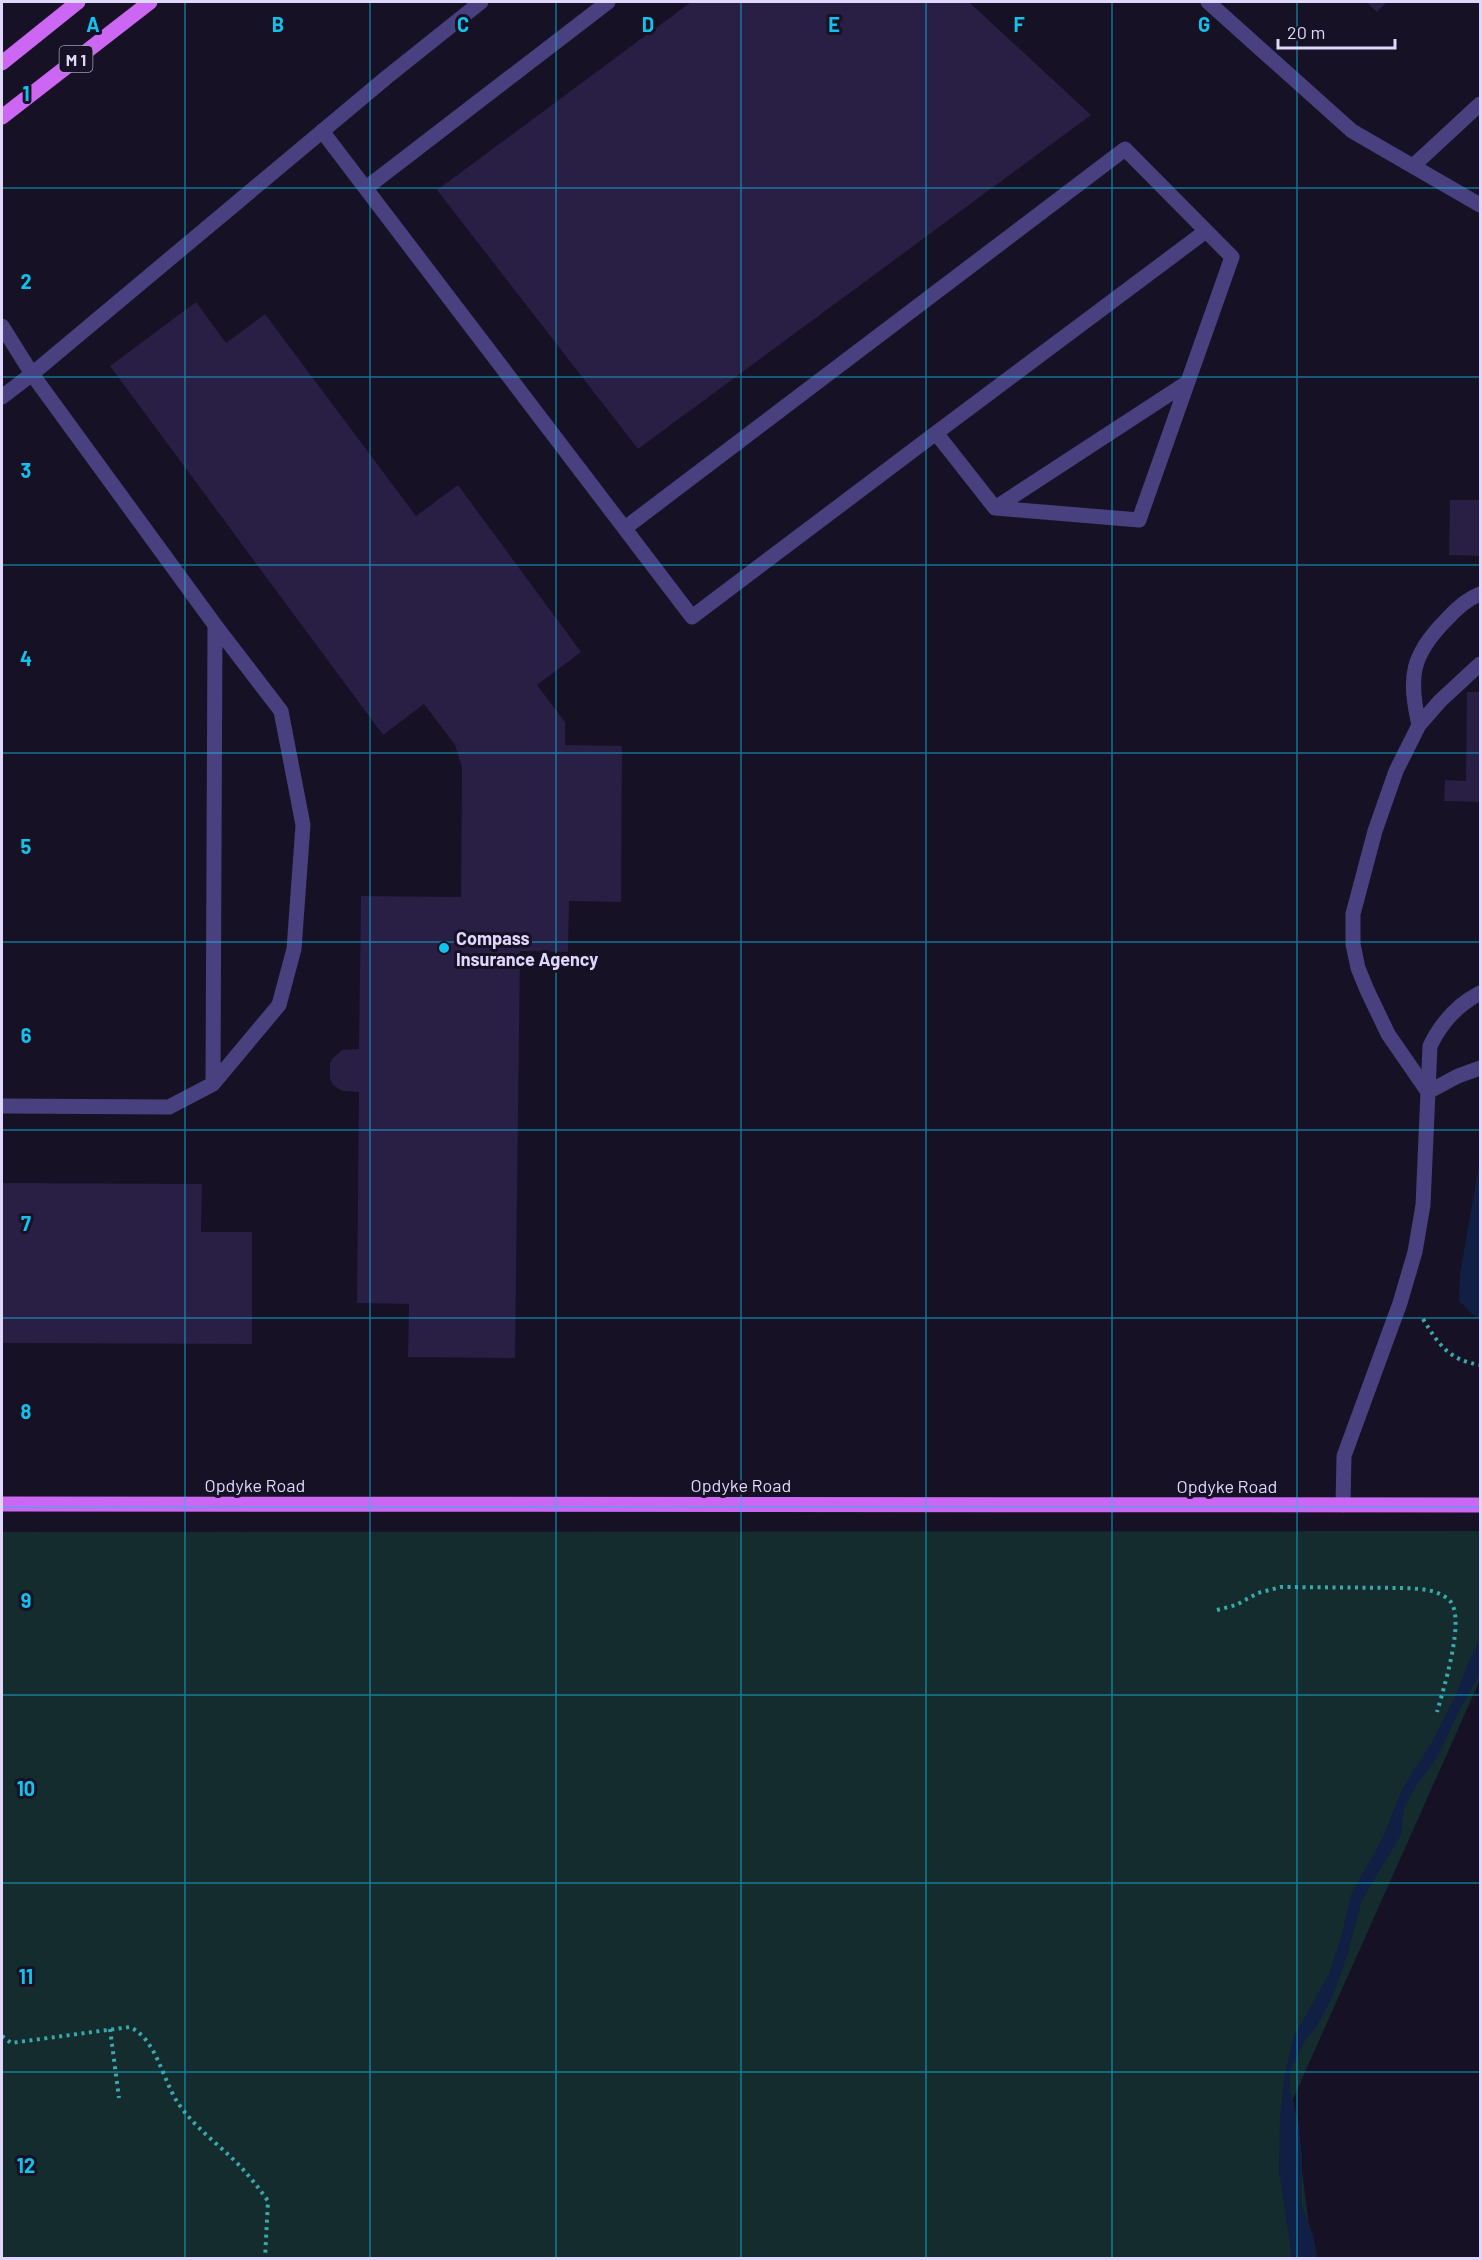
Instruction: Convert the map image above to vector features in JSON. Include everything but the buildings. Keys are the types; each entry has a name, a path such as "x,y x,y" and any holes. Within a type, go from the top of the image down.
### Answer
{"main road":[{"path":"2,63 78,2"},
{"name":"M 1","path":"2,117 150,2"},
{"name":"Opdyke Road","path":"2,1504 1480,1505"}],"lane":[{"path":"2,397 322,131 482,2"},
{"path":"366,188 608,2"},
{"path":"1208,2 1352,131 1480,205"},
{"path":"1413,166 1480,104"},
{"path":"322,131 692,617 1206,231"},
{"path":"625,528 1125,149 1232,257 1139,520 995,508 936,433"},
{"path":"2,326 32,374 215,626 281,711 303,825 294,949 279,1005 213,1084 169,1107 2,1106"},
{"path":"995,508 1188,382"},
{"path":"1419,725 1413,700 1413,676 1418,653 1434,631 1464,603 1480,594"},
{"path":"213,1084 215,626"},
{"path":"1428,1092 1388,1034 1367,990 1358,968 1353,914 1375,831 1396,771 1419,725 1440,701 1480,664"},
{"path":"1343,1505 1344,1456 1400,1303 1415,1252 1423,1205 1430,1046 1439,1026 1460,1005 1480,993"},
{"path":"1428,1092 1458,1076 1480,1068"}],"path":[{"path":"1400,1303 1421,1317 1443,1350 1480,1365"},
{"path":"1217,1610 1236,1605 1258,1593 1281,1587 1405,1588 1437,1593 1449,1600 1454,1608 1454,1651 1437,1712"},
{"path":"2,2037 11,2043 130,2027 141,2032 184,2112 245,2171 268,2201 265,2259"},
{"path":"110,2029 119,2098"}],"green space":[{"path":"1480,1531 1480,1680 1293,2099 1313,2258 2,2258 2,1532"}],"water":[{"path":"1480,1159 1480,1319 1459,1301 1460,1274"},
{"path":"1480,1639 1480,1674 1459,1711 1437,1758 1415,1787 1404,1809 1401,1835 1362,1900 1347,1956 1332,1998 1290,2070 1290,2091 1299,2125 1302,2159 1301,2203 1313,2235 1318,2258 1292,2258 1279,2171 1280,2116 1285,2073 1294,2036 1329,1974 1351,1895 1384,1835 1402,1789 1433,1740 1457,1693"}],"place":[{"name":"Compass Insurance Agency","path":"444,948"}]}
